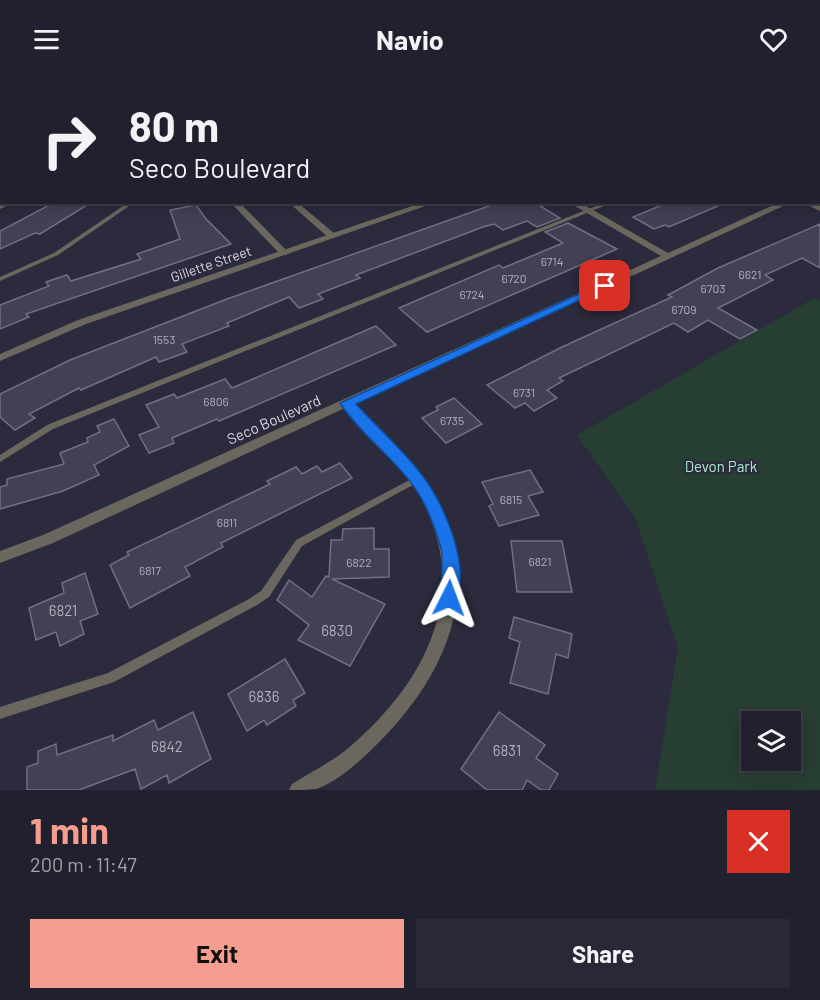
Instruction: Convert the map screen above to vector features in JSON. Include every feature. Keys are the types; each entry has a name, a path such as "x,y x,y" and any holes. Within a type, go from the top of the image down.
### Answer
{"street":[{"path":"236,204 284,253"},
{"path":"294,204 332,236"},
{"name":"Gillette Street","path":"0,358 82,322 427,204"},
{"path":"575,204 669,257"},
{"name":"Seco Boulevard","path":"0,557 48,539 784,204"},
{"path":"298,790 350,757 384,727 415,690 434,656 447,617 452,579 449,550 435,511 417,479 347,403"}],"lane":[{"path":"0,279 56,254 131,204"},
{"path":"0,459 50,427 607,204"},
{"path":"0,713 110,678 253,602 274,582 299,543 417,479"}],"green space":[{"name":"Devon Park","path":"816,297 820,300 820,790 655,790 678,648 635,517 577,435"}],"building":[{"path":"51,204 89,204 40,234 35,233 0,249 0,231"},
{"path":"494,204 537,204 560,218 537,227 527,221 503,230 494,224 483,227 356,275 360,278 318,294 323,299 299,308 289,297 227,323 229,326 182,344 187,352 159,362 156,357 81,390 79,388 29,414 35,418 15,430 0,417 0,394 70,360 227,299"},
{"path":"664,204 722,204 669,227 665,225 654,229 633,217"},
{"path":"196,205 206,219 231,244 26,314 29,317 0,329 0,305 49,286 46,282 67,275 71,281 141,259 137,254 180,239 170,210"},
{"path":"568,223 617,249 427,332 399,308 499,265 503,268 563,243 545,232"},
{"path":"820,224 820,268 802,258 765,275 773,280 718,308 757,330 740,339 708,320 688,332 674,323 559,378 563,381 547,390 557,398 534,411 525,403 515,408 487,385 562,347 672,297 668,295 718,268"},
{"path":"376,326 396,345 219,421 217,419 172,438 174,443 149,453 139,435 159,427 146,405 174,394 177,398 225,379 232,388"},
{"path":"454,398 482,424 446,443 422,418 438,410 436,407"},
{"path":"114,419 129,446 94,465 99,475 63,491 0,509 0,487 7,485 7,479 64,464 60,453 88,442 87,438 100,432 97,426"},
{"path":"340,463 352,478 221,543 223,547 185,567 190,576 130,608 110,565 129,555 127,552 270,484 267,481 296,467 302,474 317,466 322,472"},
{"path":"530,470 543,492 528,496 539,515 499,526 489,506 493,504 482,482"},
{"path":"374,528 374,549 389,549 389,577 332,579 385,604 350,666 298,640 309,625 277,600 289,580 312,597 326,576 329,577 331,540 342,540 343,529"},
{"path":"511,541 562,541 572,592 517,592"},
{"path":"85,573 98,614 80,621 84,634 60,646 56,632 36,640 29,608 64,593 62,583"},
{"path":"514,617 572,634 568,658 556,654 548,694 510,683 520,642 509,638"},
{"path":"285,659 305,693 293,700 296,706 267,725 264,720 247,731 228,694"},
{"path":"193,712 211,759 169,783 167,775 141,789 135,769 79,790 27,790 27,767 38,763 38,751 56,744 57,755 113,735 113,741 154,720 158,730"},
{"path":"499,712 545,745 536,758 558,774 549,790 541,790 527,780 522,790 487,790 461,769"}],"route":[{"path":"449,598 452,579 449,550 435,511 417,479 347,403 605,286"}]}
